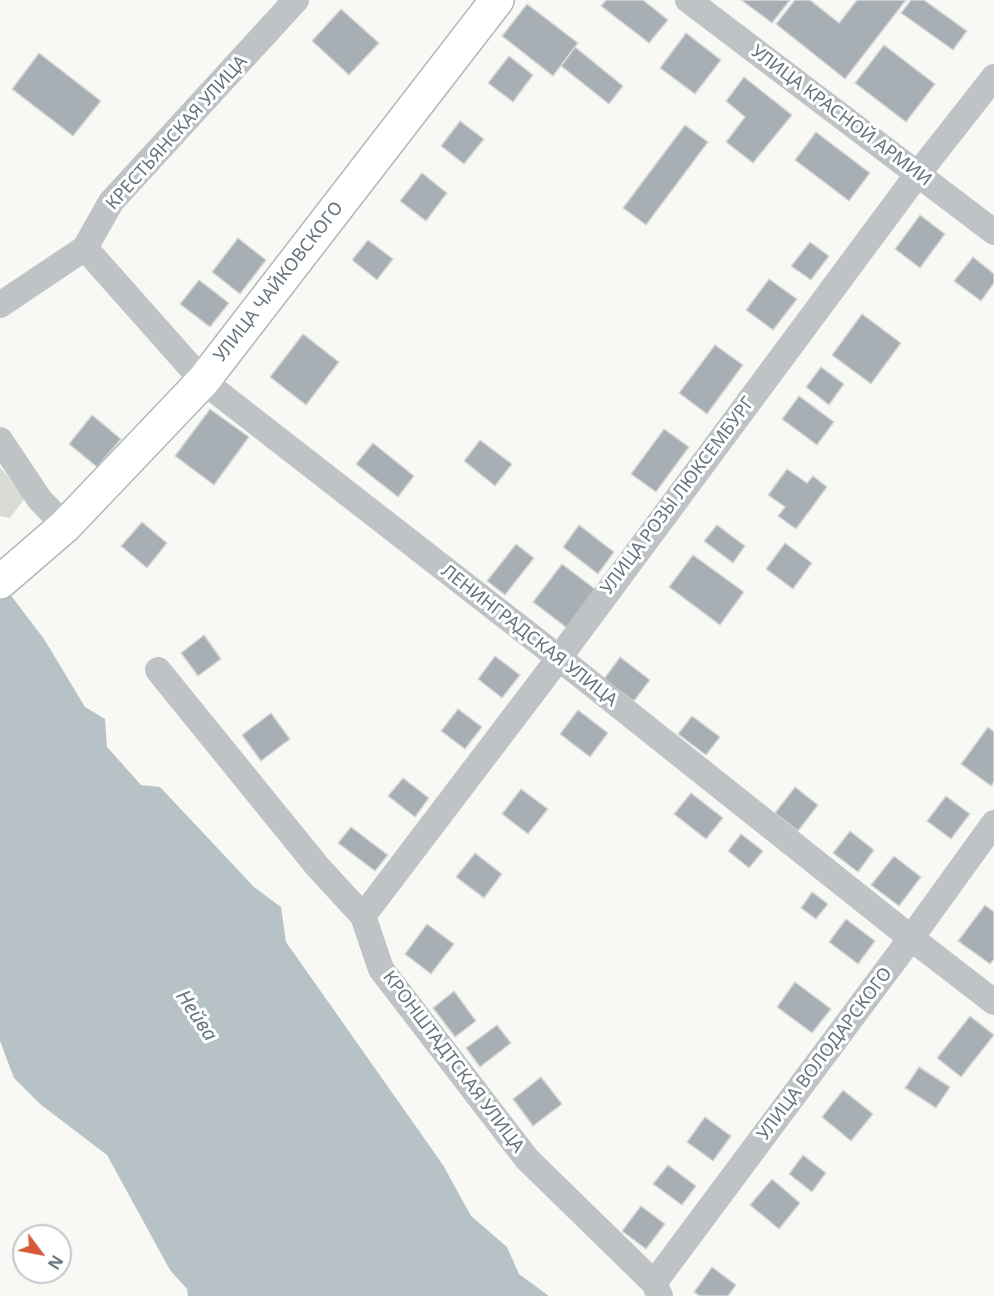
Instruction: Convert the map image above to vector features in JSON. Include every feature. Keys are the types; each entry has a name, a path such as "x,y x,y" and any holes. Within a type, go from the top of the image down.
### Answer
{"main road":[{"name":"УЛИЦА ЧАЙКОВСКОГО","path":"0,582 65,526 203,381 497,0"}],"street":[{"name":"КРЕСТЬЯНСКАЯ УЛИЦА","path":"0,305 86,248 111,202 297,0"},
{"name":"УЛИЦА КРАСНОЙ АРМИИ","path":"688,0 994,232"},
{"name":"УЛИЦА РОЗЫ ЛЮКСЕМБУРГ","path":"363,916 559,658 917,175 994,77"},
{"name":"ЛЕНИНГРАДСКАЯ УЛИЦА","path":"86,248 203,381 559,658 994,1002"},
{"path":"0,440 40,500 65,526"},
{"name":"КРОНШТАДТСКАЯ УЛИЦА","path":"158,670 317,866 363,916 381,969 527,1159 657,1290"},
{"name":"УЛИЦА ВОЛОДАРСКОГО","path":"657,1290 994,823"}],"shaded area":[{"path":"0,467 25,498 10,518 0,516"}],"water":[{"name":"Нейва","path":"0,581 44,639 85,707 105,719 107,747 141,785 160,787 254,887 281,907 286,942 443,1165 471,1216 507,1247 519,1274 549,1296 188,1296 187,1289 170,1270 107,1155 40,1104 14,1078 0,1041"}],"building":[{"path":"606,0 643,0 668,20 649,43 601,6"},
{"path":"741,0 790,0 772,23"},
{"path":"795,0 810,0 839,23 857,0 906,0 845,79 776,24"},
{"path":"911,0 924,0 967,31 953,50 901,13"},
{"path":"527,4 578,43 553,76 502,36"},
{"path":"341,9 379,43 349,75 312,41"},
{"path":"686,33 721,60 695,94 660,68"},
{"path":"884,45 935,84 906,122 855,83"},
{"path":"575,47 623,86 609,104 561,66"},
{"path":"39,53 101,101 73,136 12,89"},
{"path":"509,56 533,75 513,102 488,83"},
{"path":"744,77 792,115 753,163 726,142 745,117 726,101"},
{"path":"460,121 484,139 464,164 441,146"},
{"path":"685,125 708,142 646,225 623,208"},
{"path":"816,132 870,173 849,201 795,160"},
{"path":"422,173 447,193 426,221 400,201"},
{"path":"920,215 945,234 920,268 895,249"},
{"path":"238,238 266,260 240,294 212,272"},
{"path":"368,240 393,259 377,280 352,260"},
{"path":"810,242 829,256 811,280 791,266"},
{"path":"973,257 994,274 994,283 981,301 954,281"},
{"path":"769,279 797,299 773,330 746,310"},
{"path":"199,280 229,303 210,327 180,304"},
{"path":"862,314 901,343 871,384 832,355"},
{"path":"303,334 339,362 306,405 270,377"},
{"path":"715,345 743,365 707,414 679,393"},
{"path":"821,367 844,384 829,405 806,387"},
{"path":"799,396 834,422 817,445 782,419"},
{"path":"210,409 249,437 214,485 175,456"},
{"path":"92,415 121,439 97,467 69,444"},
{"path":"664,429 689,447 656,492 631,474"},
{"path":"480,440 512,464 495,486 464,461"},
{"path":"373,443 414,476 398,497 356,464"},
{"path":"787,469 807,483 813,476 827,487 796,529 778,516 785,507 768,495"},
{"path":"142,522 167,543 147,568 121,546"},
{"path":"579,525 614,552 598,574 563,547"},
{"path":"717,525 745,546 733,563 704,541"},
{"path":"785,543 812,563 793,589 766,569"},
{"path":"516,544 534,558 505,595 487,581"},
{"path":"693,555 744,592 720,625 669,587"},
{"path":"562,564 595,589 567,628 533,602"},
{"path":"204,635 221,659 198,676 181,653"},
{"path":"495,656 520,675 502,698 478,679"},
{"path":"620,657 650,680 634,701 604,679"},
{"path":"458,709 482,727 465,749 441,731"},
{"path":"578,710 608,733 590,757 560,734"},
{"path":"271,713 290,739 261,761 242,735"},
{"path":"692,716 720,737 706,755 678,734"},
{"path":"988,727 994,732 994,782 991,786 961,764"},
{"path":"403,778 429,798 415,817 388,796"},
{"path":"795,787 818,805 798,831 775,813"},
{"path":"521,789 548,809 528,834 502,814"},
{"path":"691,793 723,818 706,839 674,814"},
{"path":"946,796 970,814 951,839 927,821"},
{"path":"351,827 388,855 375,871 338,843"},
{"path":"850,831 874,850 858,872 833,853"},
{"path":"741,834 763,851 749,868 728,851"},
{"path":"475,853 502,874 484,898 456,877"},
{"path":"894,856 921,877 899,906 871,885"},
{"path":"812,892 828,904 816,919 801,908"},
{"path":"985,905 994,912 994,959 990,964 958,941"},
{"path":"846,919 875,941 858,964 829,942"},
{"path":"427,924 454,944 431,974 405,954"},
{"path":"795,982 831,1009 812,1033 777,1007"},
{"path":"454,991 476,1021 455,1037 433,1008"},
{"path":"970,1016 994,1035 961,1077 937,1058"},
{"path":"497,1025 511,1043 480,1067 466,1048"},
{"path":"919,1067 950,1087 936,1108 905,1088"},
{"path":"541,1077 562,1104 533,1126 513,1099"},
{"path":"843,1090 873,1114 851,1141 822,1117"},
{"path":"705,1117 731,1136 713,1161 687,1142"},
{"path":"803,1155 826,1173 812,1192 789,1174"},
{"path":"668,1165 696,1186 682,1205 653,1184"},
{"path":"772,1179 800,1203 779,1229 750,1205"},
{"path":"641,1206 665,1224 646,1249 622,1231"},
{"path":"712,1267 736,1285 728,1296 700,1296 694,1292"}]}
